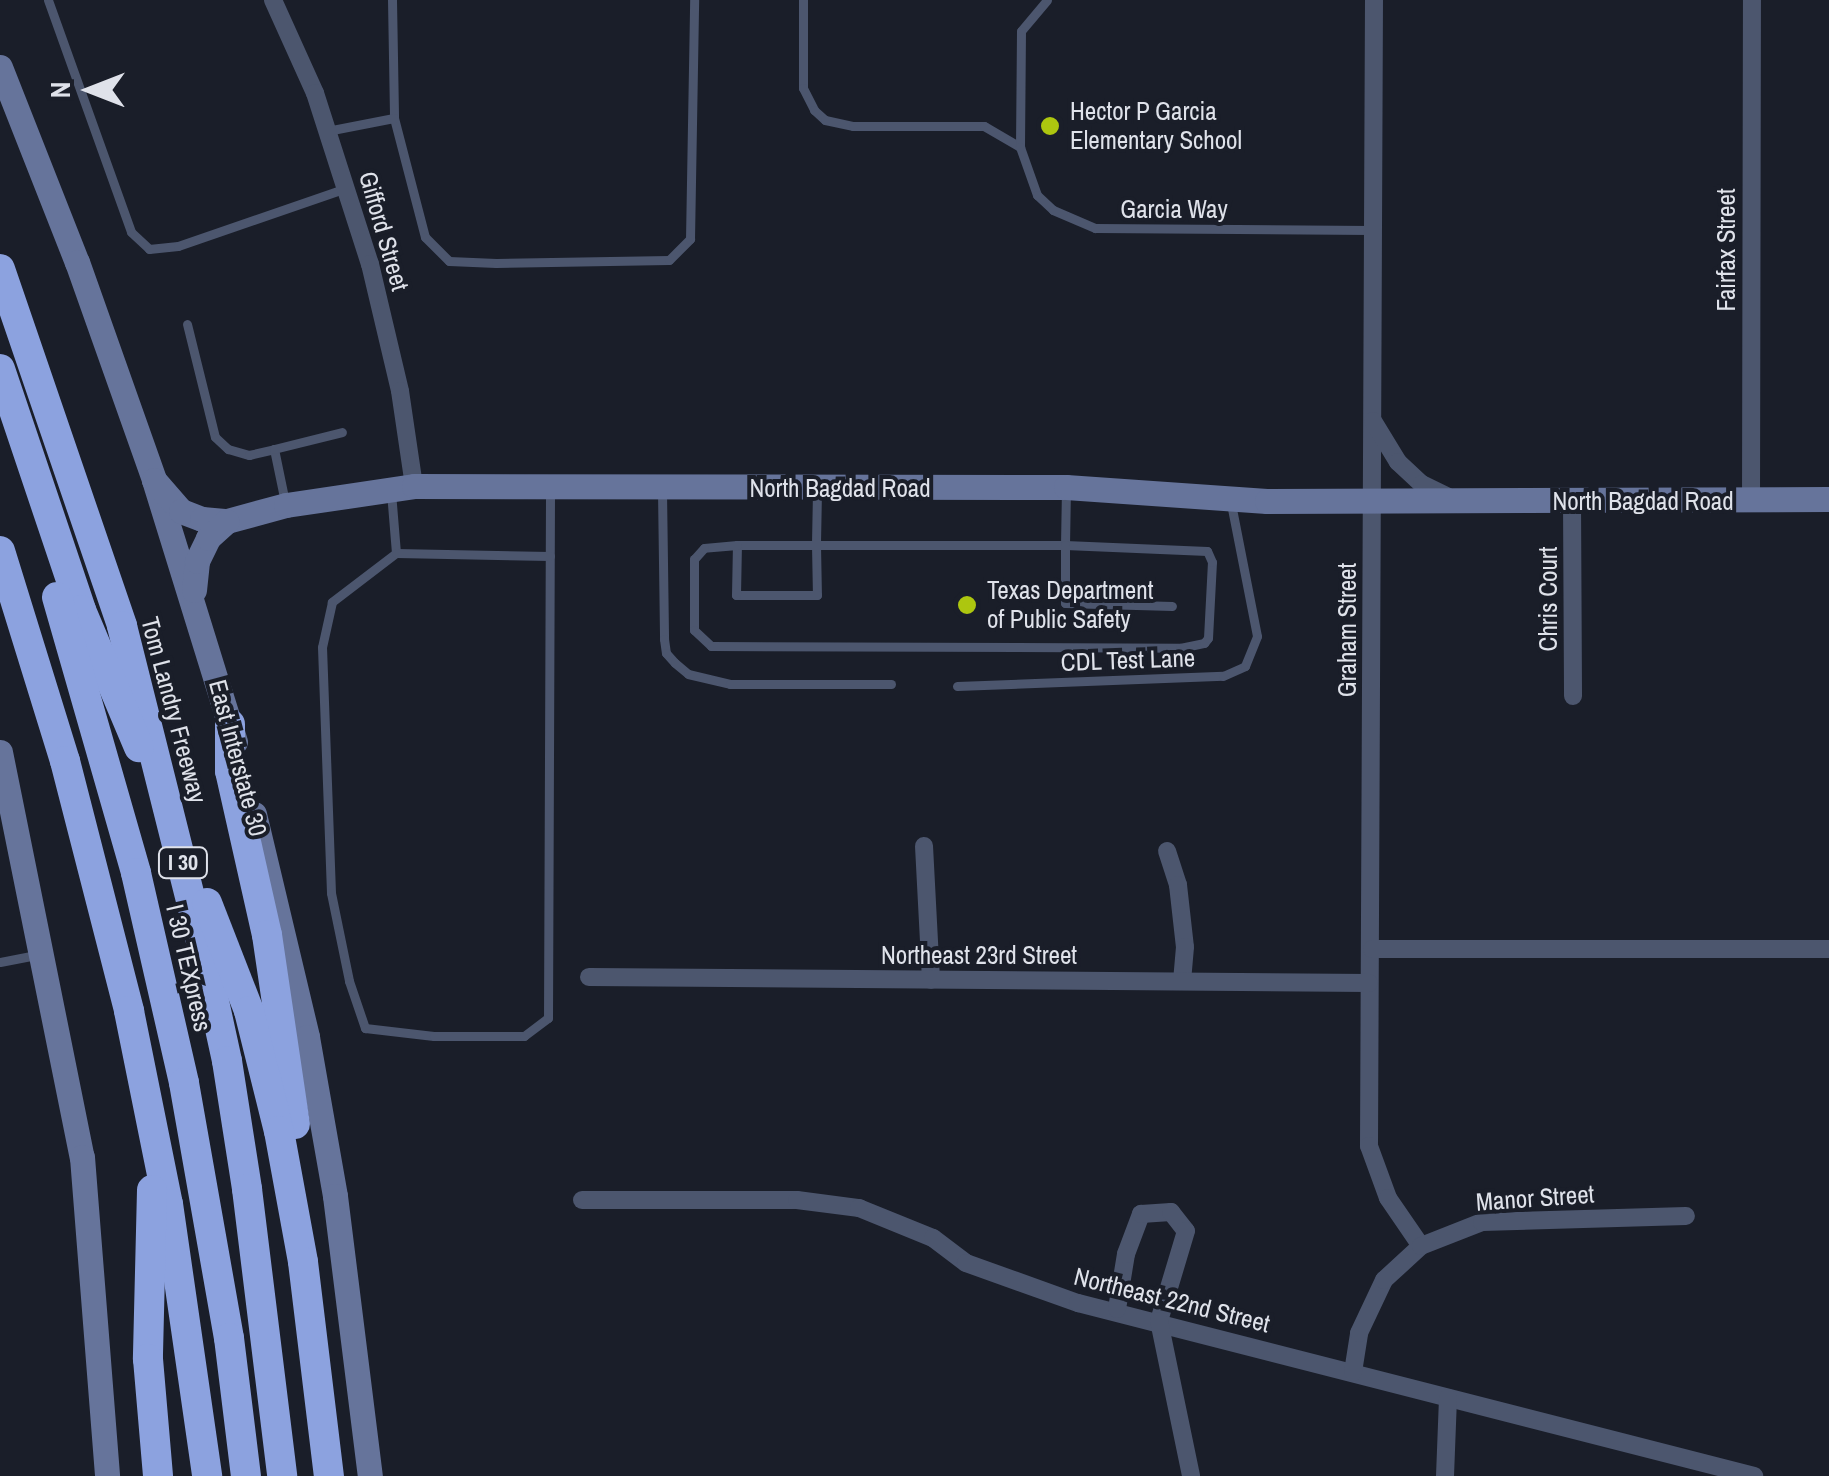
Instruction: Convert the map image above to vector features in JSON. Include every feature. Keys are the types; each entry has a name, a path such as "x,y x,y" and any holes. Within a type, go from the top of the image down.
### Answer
{"highway":[{"name":"Tom Landry Freeway","path":"0,269 122,626 196,918 227,1061 244,1170 282,1476"},
{"path":"0,370 81,610 249,1010 279,1130 303,1262 329,1476"},
{"name":"I 30 TEXpress","path":"0,428 64,618 160,969 208,1210 246,1476"},
{"path":"0,552 65,760 129,1011 168,1204 208,1476"},
{"path":"81,610 120,770 152,972 155,1082 148,1360 158,1476"},
{"path":"230,724 230,771 267,935 304,1191 320,1476"}],"main road":[{"name":"East Interstate 30","path":"0,67 77,262 154,480 230,724 310,1055 335,1196 370,1476"},
{"path":"154,480 181,511 202,520 227,522"},
{"name":"North Bagdad Road","path":"227,522 286,505 402,488 1066,487 1371,501 1829,500"},
{"path":"192,602 197,561 208,538 227,522"},
{"path":"0,752 82,1157 107,1476"}],"street":[{"name":"Gifford Street","path":"273,0 327,131 370,264 396,373 402,488"},
{"name":"Graham Street","path":"1374,0 1368,1146 1388,1198 1421,1246"},
{"name":"Fairfax Street","path":"1751,500 1752,0"},
{"name":"North Bagdad Road","path":"1370,418 1398,462 1422,484 1457,501"},
{"name":"Chris Court","path":"1572,501 1573,696"},
{"path":"924,846 931,980"},
{"path":"1168,851 1178,885 1185,947 1182,980"},
{"path":"1372,950 1829,949"},
{"name":"Northeast 23rd Street","path":"589,976 1368,983"},
{"name":"Northeast 22nd Street","path":"582,1200 825,1201 892,1219 933,1238 966,1263 1033,1289 1754,1476"},
{"path":"1117,1309 1126,1254 1141,1214 1171,1212 1186,1232 1159,1321 1191,1476"},
{"name":"Manor Street","path":"1353,1372 1358,1332 1384,1280 1421,1246 1482,1222 1686,1216"},
{"path":"1445,1476 1448,1398"}],"lane":[{"path":"48,0 131,232 149,249 178,246 346,188"},
{"path":"392,0 394,118 425,237 449,260 668,260 690,239 694,0"},
{"path":"803,0 802,88 814,110 825,120 853,126 984,126 1005,134 1020,147"},
{"name":"Garcia Way","path":"1047,0 1021,31 1020,147 1037,195 1074,222 1094,228 1372,230"},
{"path":"327,131 394,118"},
{"path":"187,324 214,436 228,449 249,454 342,432"},
{"path":"274,450 286,505"},
{"path":"550,487 550,556 548,1018 524,1036 434,1036 366,1028 349,981 331,893 322,647 332,602 396,553 550,556"},
{"path":"1066,487 1065,603 1172,606"},
{"path":"396,553 402,488"},
{"path":"736,545 736,595 817,595 817,488"},
{"path":"662,489 664,638 666,653 675,664 688,674 730,684 890,684"},
{"name":"CDL Test Lane","path":"957,686 1223,676 1244,666 1257,636 1230,497"},
{"path":"816,544 1065,545 1208,551 1212,562 1208,638 1204,644 1180,648 712,646 694,630 694,559 704,548 816,544"},
{"path":"0,962 42,954"}],"place":[{"name":"Hector P Garcia Elementary School","path":"1050,126"},
{"name":"Texas Department of Public Safety","path":"967,605"}]}
